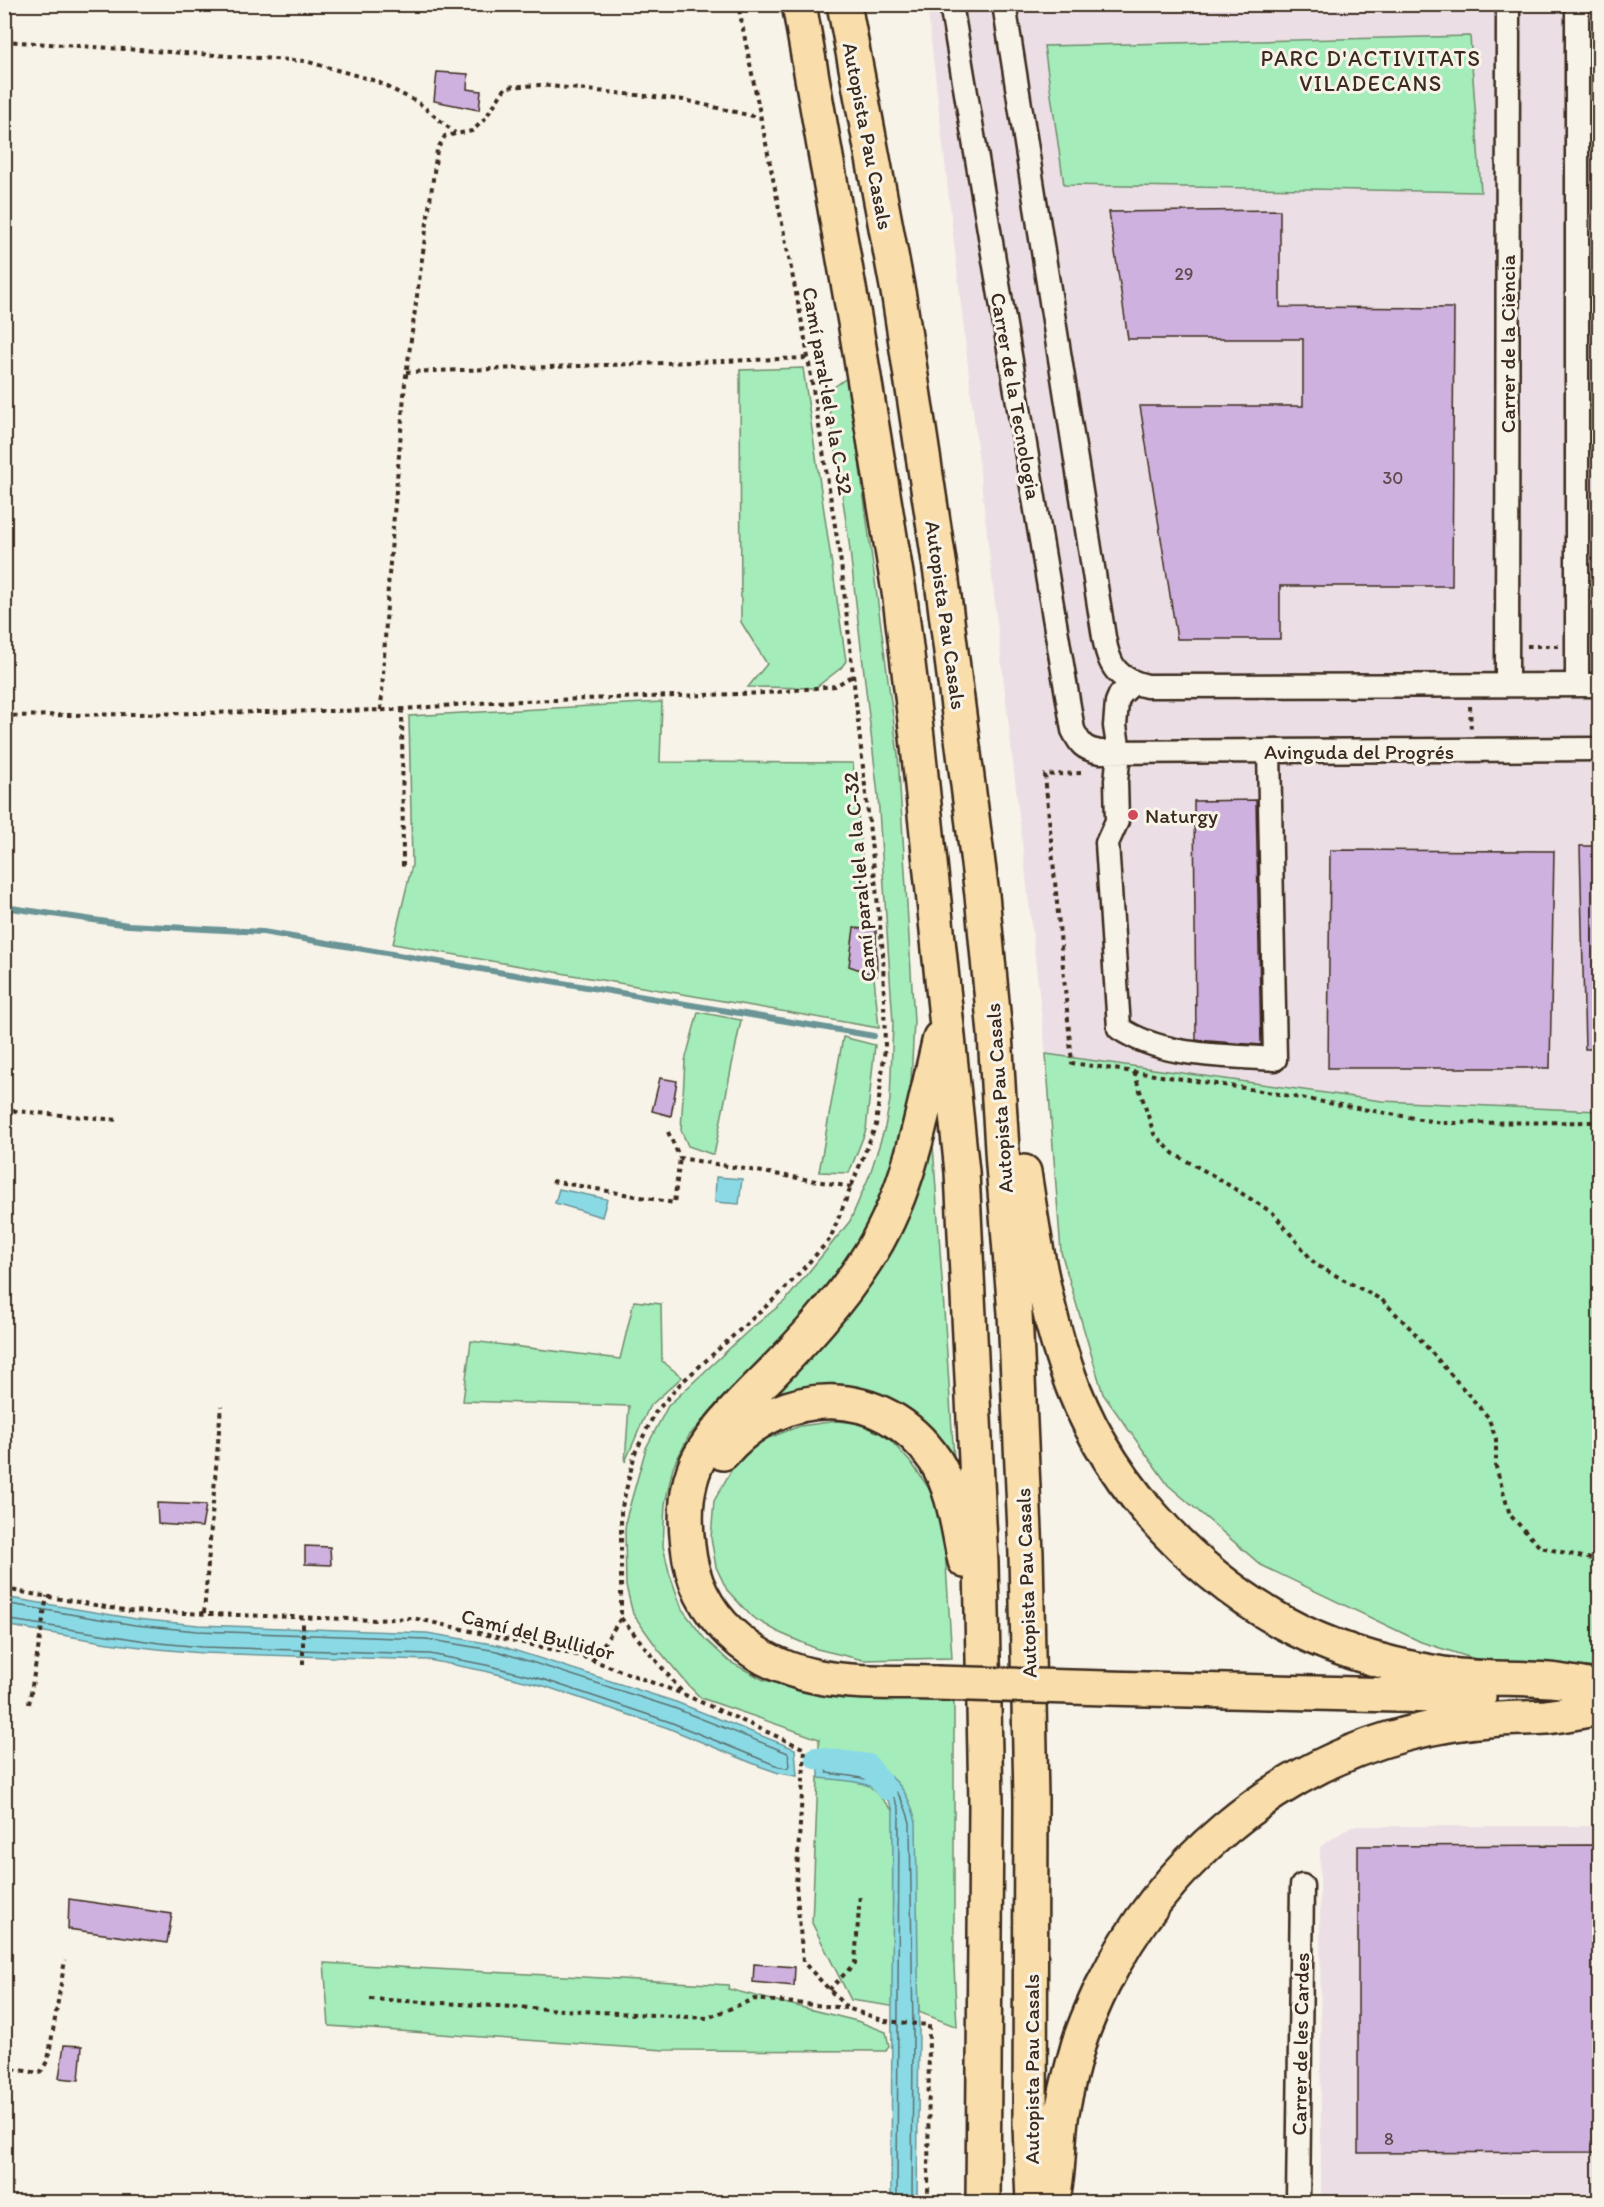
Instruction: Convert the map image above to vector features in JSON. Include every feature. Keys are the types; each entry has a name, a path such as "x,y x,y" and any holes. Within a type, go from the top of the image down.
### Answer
{"highway":[{"name":"Autopista Pau Casals","path":"799,4 855,322 900,598 962,1172 981,1563 986,1803 983,2202"},
{"name":"Autopista Pau Casals","path":"844,4 899,297 942,581 981,884 995,1034 1003,1166 1016,1313 1026,1554 1031,1800 1030,2126 1033,2202"},
{"path":"946,1012 912,1157 901,1189 867,1259 835,1303 737,1409 703,1451 689,1486 686,1529 689,1556 696,1582 710,1611 731,1635 756,1654 786,1668 818,1677 848,1680 1599,1699"},
{"path":"995,1034 1013,1101 1034,1243 1066,1369 1094,1432 1114,1465 1138,1499 1168,1533 1202,1566 1283,1622 1349,1650 1437,1673 1475,1678 1558,1681 1599,1688"},
{"path":"686,1529 699,1494 715,1462 735,1439 758,1421 782,1409 813,1402 829,1401 878,1412 900,1425 920,1442 936,1462 947,1485 982,1639"},
{"path":"1052,2202 1056,2187 1062,2113 1078,2044 1097,1999 1117,1958 1146,1913 1178,1873 1211,1839 1249,1808 1305,1773 1363,1748 1406,1734 1448,1725 1546,1717 1599,1708"}],"street":[{"name":"Carrer de la Tecnologia","path":"951,4 1072,730 1080,745 1087,750 1119,752"},
{"path":"1004,4 1105,645 1118,674 1133,683 1148,687 1588,685 1577,646 1577,4"},
{"name":"Carrer de la Ciència","path":"1507,684 1508,4"},
{"path":"1133,683 1120,695 1117,702 1115,726 1119,752 1116,781 1117,821 1107,843 1119,1028 1135,1038 1185,1052 1275,1059 1269,751"},
{"name":"Avinguda del Progrés","path":"1119,752 1599,749"},
{"name":"Carrer de les Cardes","path":"1298,2202 1302,1886"}],"path":[{"name":"Camí paral·lel a la C-32","path":"621,1618 621,1511 635,1453 655,1413 680,1384 784,1290 830,1239 876,1125 885,1048 883,953 841,563 808,358 738,4"},
{"path":"4,41 305,61 376,81 419,104 456,134"},
{"path":"381,710 388,587 406,372 436,150 445,136 472,130 484,120 506,87 540,85 684,100 761,118"},
{"path":"406,372 808,358"},
{"path":"1507,647 1577,646"},
{"path":"4,716 381,710 493,702 766,693 835,686 854,675"},
{"path":"1469,684 1472,750"},
{"path":"402,709 403,870"},
{"path":"1081,773 1045,775 1072,1062 1244,1088 1442,1123 1599,1122"},
{"path":"1134,1072 1154,1134 1173,1154 1214,1176 1273,1213 1316,1265 1382,1300 1412,1330 1488,1417 1496,1439 1496,1467 1510,1515 1540,1547 1599,1561"},
{"path":"4,1110 118,1120"},
{"path":"552,1181 674,1203 680,1158 668,1132"},
{"path":"680,1158 852,1187"},
{"path":"204,1613 221,1406"},
{"name":"Camí del Bullidor","path":"4,1589 129,1611 375,1620 413,1618 593,1660 683,1694 805,1749 796,1885 803,1962 847,2008 885,2021 929,2025 928,2202"},
{"path":"29,1704 47,1597"},
{"path":"303,1618 303,1664"},
{"path":"593,1660 621,1618 683,1694"},
{"path":"829,1989 855,1963 860,1894"},
{"path":"4,2068 40,2073 48,2060 65,1960"},
{"path":"370,1999 707,2018 754,2000 847,2008"}],"shaded area":[{"path":"927,5 1599,5 1599,1111 1382,1101 1046,1054"},
{"path":"1351,1826 1599,1826 1599,2202 1321,2202 1320,1847"}],"green space":[{"path":"1470,36 1481,192 1064,185 1044,46"},
{"path":"803,368 846,661 841,668 815,688 748,687 767,664 741,622 740,370"},
{"path":"848,377 898,755 914,1021 910,1103 895,1168 875,1218 840,1278 718,1402 689,1436 673,1467 665,1504 663,1546 682,1609 704,1638 730,1662 764,1680 842,1699 954,1699 954,1966 957,2027 919,2012 912,1819 894,1781 819,1771 819,1739 701,1698 658,1649 633,1614 626,1586 626,1519 646,1448 668,1406 747,1332 786,1300 850,1221 870,1174 885,1127 890,1100 893,1023 878,795 849,542 827,392"},
{"path":"662,702 660,762 853,763 879,1028 393,944 412,865 409,716"},
{"path":"698,1012 741,1020 714,1155 688,1146 681,1130 685,1061"},
{"path":"843,1037 875,1045 866,1130 849,1173 819,1172"},
{"path":"1046,1054 1382,1101 1599,1111 1599,1668 1475,1659 1421,1642 1261,1565 1168,1485 1103,1394 1061,1252"},
{"path":"932,1130 954,1459 923,1422 764,1402"},
{"path":"634,1301 661,1304 662,1361 682,1377 649,1407 625,1462 629,1406 463,1401 471,1341 620,1359"},
{"path":"837,1421 867,1424 880,1429 913,1465 928,1487 943,1519 952,1658 863,1660 817,1649 780,1633 752,1617 727,1590 716,1567 711,1538 714,1501 737,1460 763,1440 800,1426"},
{"path":"818,1777 865,1781 894,1812 897,2007 851,2000 812,1923"},
{"path":"324,1963 729,1985 728,1989 857,2021 886,2032 889,2046 886,2051 664,2050 329,2026"}],"water":[{"path":"716,1177 742,1179 739,1204 715,1202"},
{"path":"559,1189 607,1199 602,1217 555,1203"},
{"path":"4,1597 136,1619 198,1625 427,1633 498,1645 676,1702 795,1749 797,1776 759,1766 668,1728 544,1686 485,1671 429,1660 202,1653 108,1643 5,1625"},
{"path":"819,1753 868,1765 892,1778 910,1803 916,1822 919,2032 917,2202 891,2202 893,1810 888,1800 872,1787 852,1781 819,1778"}],"building":[{"path":"437,72 468,74 467,89 481,91 479,110 434,101"},
{"path":"1280,210 1280,307 1454,308 1452,586 1280,586 1280,639 1177,639 1140,406 1303,406 1303,339 1128,339 1109,212"},
{"path":"1256,800 1261,1045 1196,1040 1194,801"},
{"path":"1580,846 1599,846 1599,1049 1585,1049"},
{"path":"1330,850 1554,851 1550,1068 1328,1068"},
{"path":"854,928 876,930 877,976 849,966"},
{"path":"660,1078 677,1081 671,1116 652,1111"},
{"path":"157,1503 206,1505 202,1527 158,1524"},
{"path":"305,1546 330,1547 331,1565 305,1564"},
{"path":"1599,1845 1599,2152 1358,2153 1358,1846"},
{"path":"69,1899 172,1914 167,1943 68,1929"},
{"path":"754,1964 795,1967 794,1986 753,1982"},
{"path":"64,2045 82,2046 79,2080 59,2078"}],"waterway":[{"path":"4,907 128,925 263,932 874,1036"},
{"path":"816,1758 868,1765 886,1789"}],"place":[{"name":"Naturgy","path":"1133,815"}],"district":[{"name":"PARC D'ACTIVITATS VILADECANS","path":"1371,70"}]}
